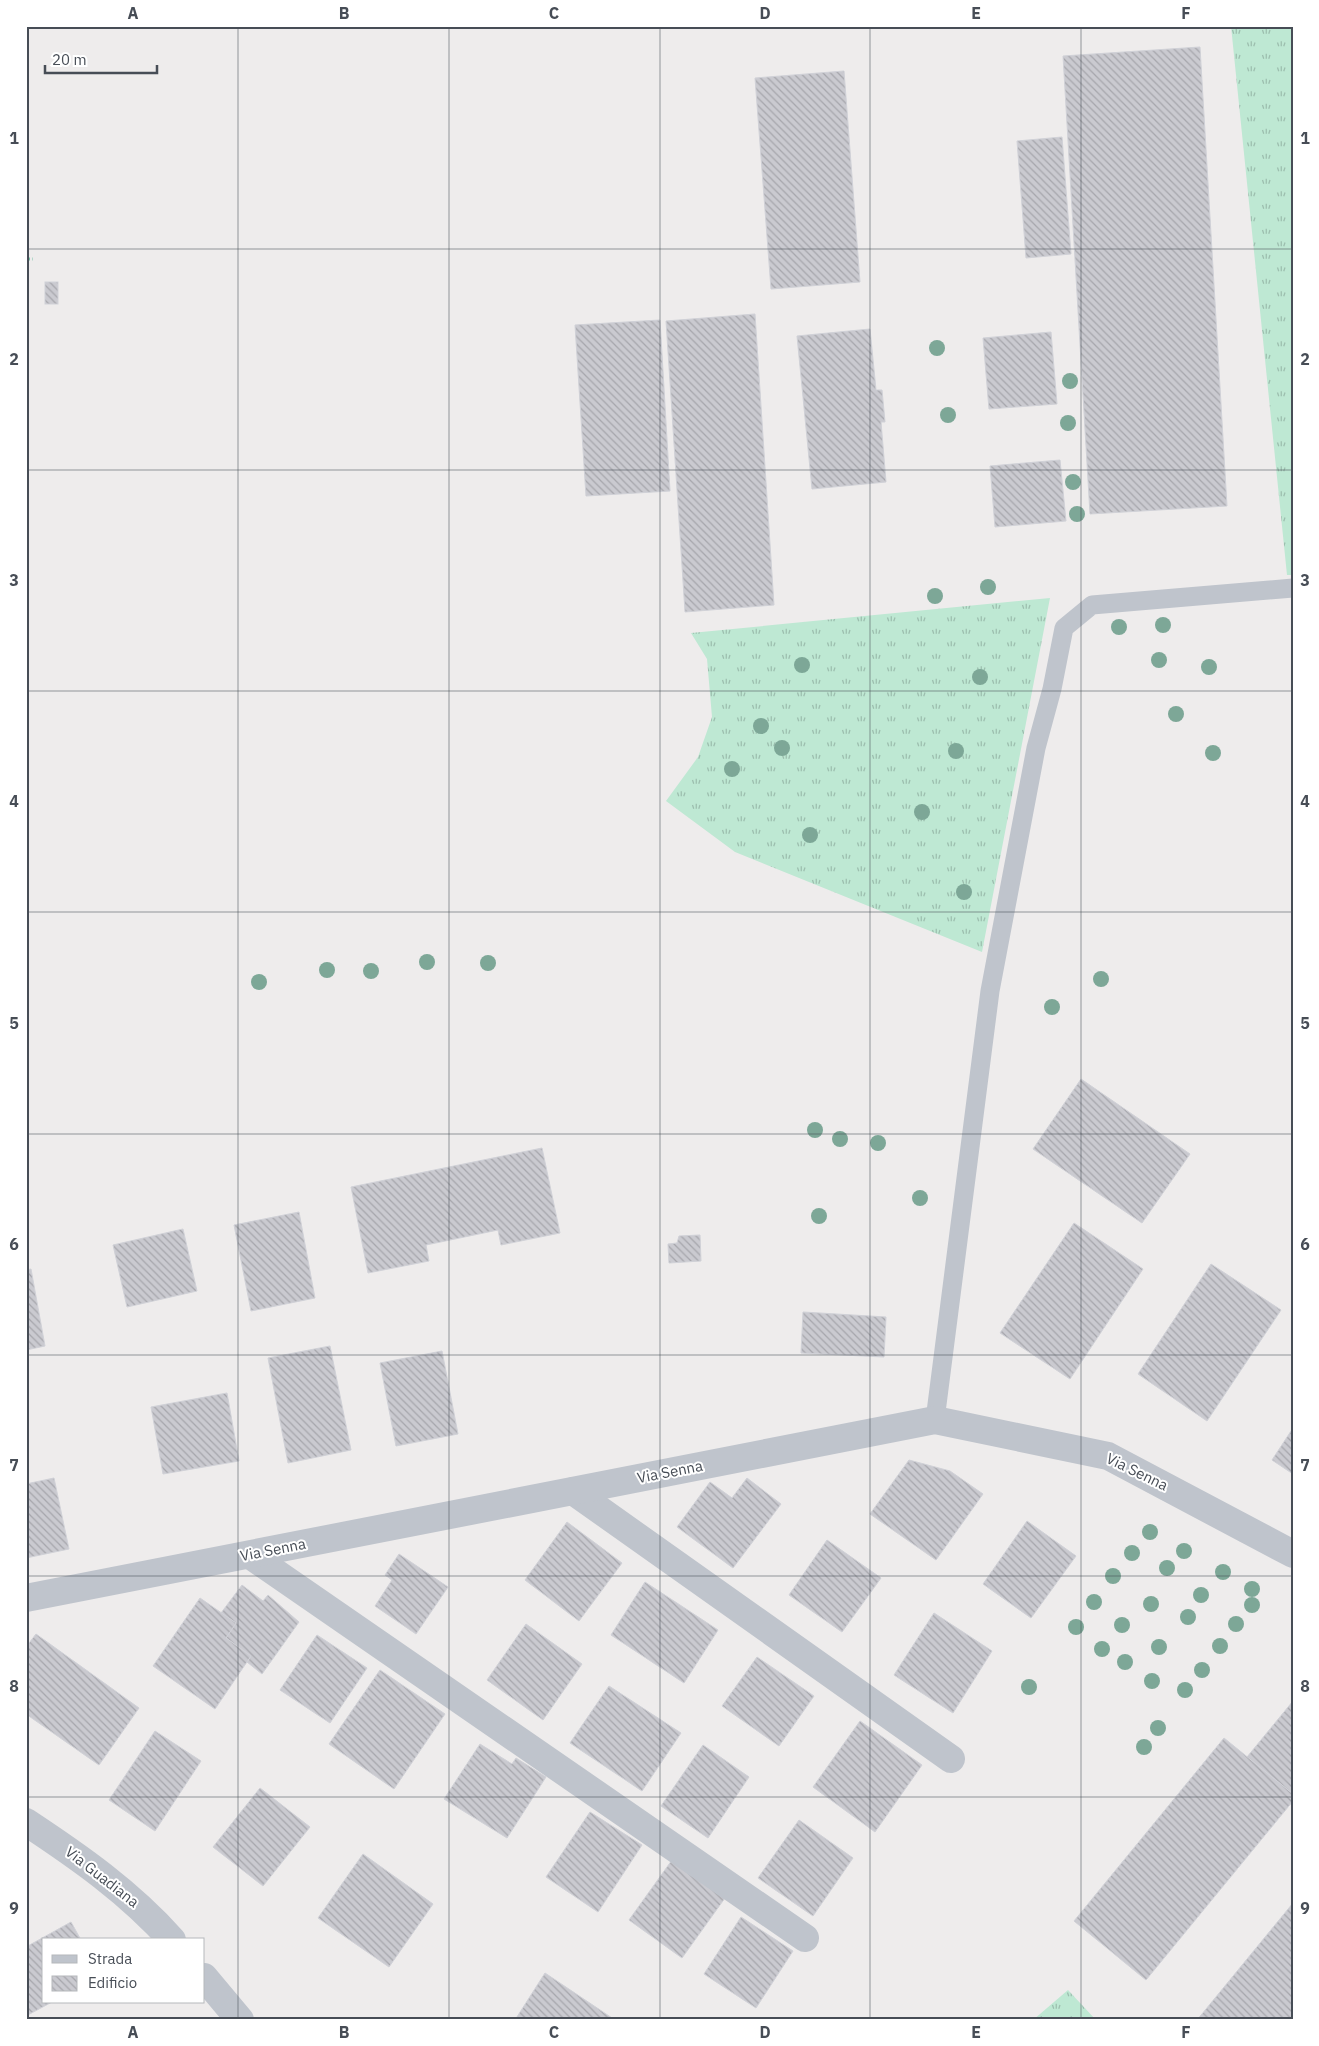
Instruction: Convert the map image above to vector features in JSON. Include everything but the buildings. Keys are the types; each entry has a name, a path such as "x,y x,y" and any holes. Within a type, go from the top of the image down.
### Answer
{"street":[{"name":"Via Senna","path":"26,1598 935,1420 1108,1456 1293,1554"},
{"path":"573,1491 951,1759"},
{"path":"250,1555 805,1938"},
{"name":"Via Guadiana","path":"26,1822 76,1855 113,1883 146,1912 170,1938"},
{"path":"205,1978 240,2020"}],"lane":[{"path":"935,1420 990,991 1036,748 1052,689 1064,628 1092,605 1293,588"}],"path":[{"path":"26,259 33,259"}],"green space":[{"path":"1231,26 1293,26 1293,575 1287,575"},
{"path":"1050,598 982,952 735,852 666,801 698,757 712,717 707,659 691,633"},
{"path":"1068,1990 1096,2020 1033,2020"}]}
